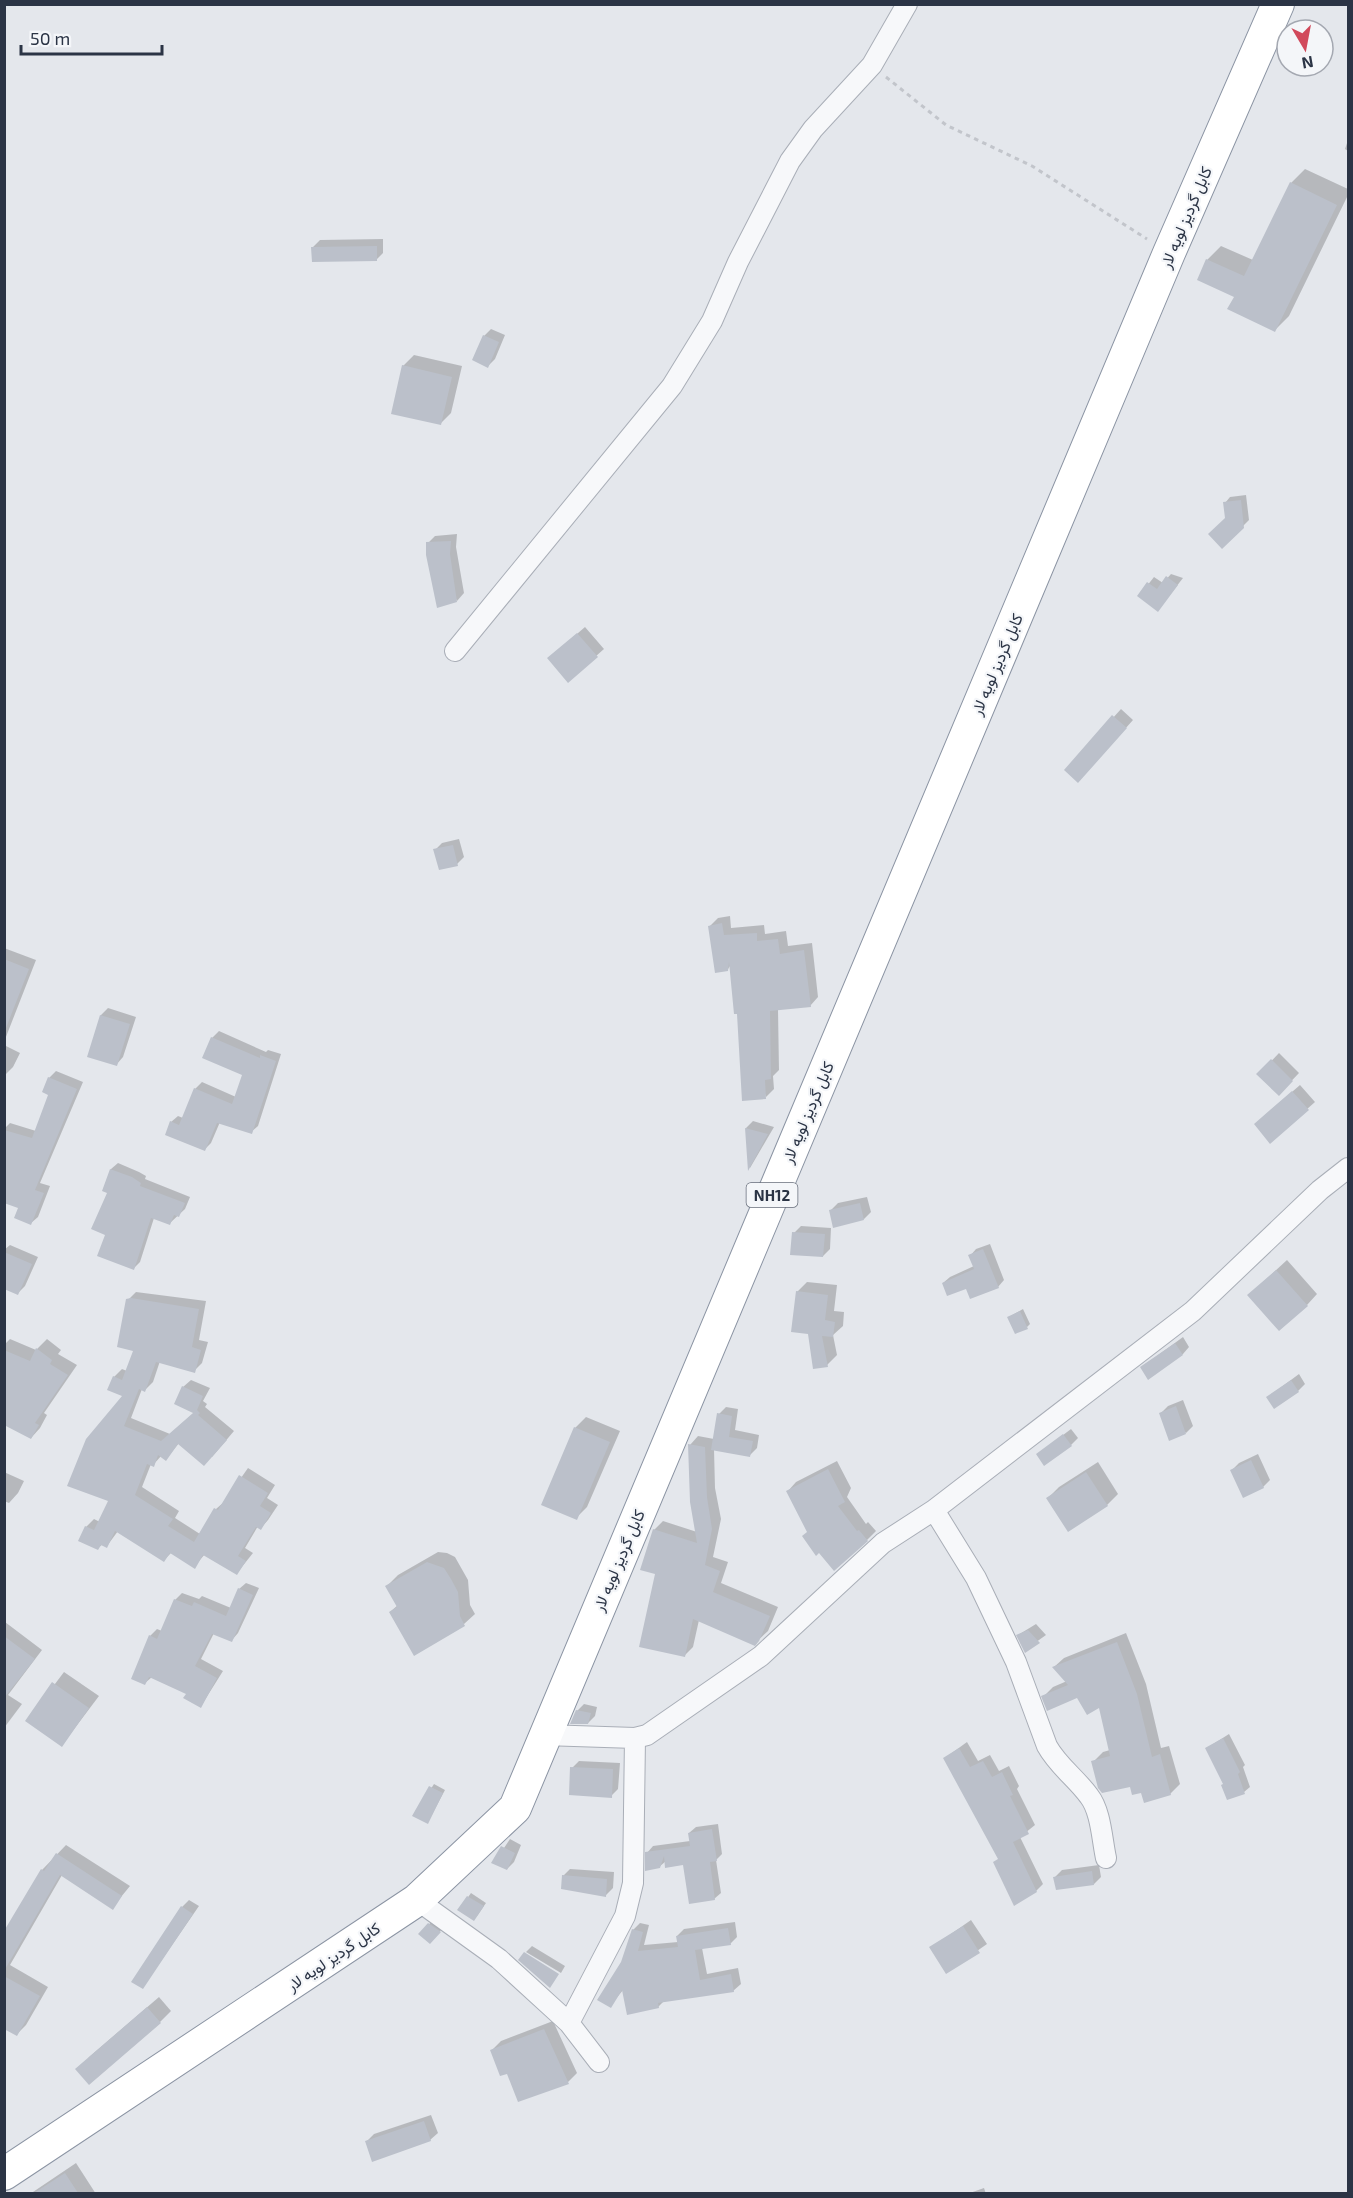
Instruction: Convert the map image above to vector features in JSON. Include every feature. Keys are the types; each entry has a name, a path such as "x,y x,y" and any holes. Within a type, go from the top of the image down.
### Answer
{"highway":[{"name":"کابل گردیز لویه لار","path":"4,2174 417,1900 515,1808 1169,253 1278,4"}],"street":[{"path":"455,651 672,386 712,321 738,262 790,161 813,129 872,65 907,4"},
{"path":"544,1735 635,1738 647,1735 760,1656 883,1543 934,1510 1193,1311 1320,1190 1348,1168"},
{"path":"934,1510 981,1588 1016,1662 1047,1746 1054,1758 1089,1795 1094,1805 1106,1858"},
{"path":"569,2023 625,1916 633,1883 635,1738"},
{"path":"417,1900 499,1959 569,2023 599,2062"}],"path":[{"path":"872,65 946,125 1032,165 1169,253"}],"building":[{"path":"1290,182 1337,205 1275,332 1227,309 1234,297 1197,280 1206,259 1244,276"},
{"path":"377,246 377,261 312,262 311,247"},
{"path":"483,335 499,342 488,368 472,360"},
{"path":"402,365 452,377 441,425 391,414"},
{"path":"1241,500 1244,528 1222,549 1208,534 1225,518 1223,502"},
{"path":"451,541 450,554 457,602 437,608 426,555 426,542"},
{"path":"1166,576 1178,585 1158,612 1137,596 1147,582 1157,589"},
{"path":"577,633 598,657 568,683 547,658"},
{"path":"1112,715 1127,728 1078,783 1064,770"},
{"path":"453,845 458,866 439,870 433,849"},
{"path":"722,923 724,935 757,933 757,941 778,939 780,954 804,950 811,1007 770,1011 771,1079 765,1080 766,1099 742,1101 737,1014 734,1014 729,962 728,971 715,973 708,926"},
{"path":"4,959 29,969 6,1028 4,1028"},
{"path":"100,1015 130,1024 117,1066 87,1057"},
{"path":"211,1037 260,1058 260,1055 276,1061 252,1134 217,1123 205,1151 165,1135 170,1121 179,1125 194,1088 232,1104 242,1075 202,1058"},
{"path":"1271,1059 1293,1081 1279,1096 1256,1074"},
{"path":"48,1077 77,1089 35,1190 44,1193 31,1225 14,1218 18,1208 4,1203 4,1130 32,1138 48,1095 42,1092"},
{"path":"1292,1091 1309,1110 1270,1144 1254,1124"},
{"path":"745,1128 768,1134 748,1171"},
{"path":"110,1169 132,1177 141,1183 140,1186 185,1203 179,1217 174,1215 170,1225 151,1218 134,1270 97,1256 105,1235 91,1229 107,1193 102,1191"},
{"path":"860,1203 864,1220 833,1228 829,1210"},
{"path":"792,1232 825,1234 823,1257 790,1255"},
{"path":"983,1249 999,1288 970,1299 966,1289 947,1296 942,1283 974,1269 968,1255"},
{"path":"4,1252 32,1264 18,1295 4,1289"},
{"path":"1276,1270 1308,1306 1279,1331 1247,1295"},
{"path":"796,1291 828,1295 825,1320 835,1322 833,1337 822,1336 828,1367 813,1369 808,1334 791,1332"},
{"path":"126,1299 199,1309 192,1347 201,1350 195,1373 156,1362 145,1392 139,1389 124,1426 161,1441 193,1413 174,1404 182,1386 203,1396 197,1410 200,1413 198,1415 227,1440 204,1466 178,1444 166,1461 158,1455 154,1467 147,1464 135,1495 173,1519 168,1526 194,1542 214,1508 218,1510 239,1475 268,1493 260,1506 271,1513 261,1530 256,1527 238,1556 246,1561 237,1575 203,1555 195,1569 170,1553 164,1562 115,1531 107,1548 101,1545 98,1550 78,1541 85,1526 94,1530 108,1501 67,1486 86,1439 122,1396 107,1390 113,1376 122,1380 133,1351 117,1347"},
{"path":"1020,1311 1028,1329 1015,1334 1007,1317"},
{"path":"1175,1343 1183,1355 1148,1380 1140,1367"},
{"path":"36,1348 52,1360 50,1364 68,1375 35,1423 39,1425 31,1439 4,1425 4,1350 30,1361"},
{"path":"1291,1380 1299,1392 1274,1409 1266,1397"},
{"path":"1176,1406 1186,1434 1169,1441 1159,1413"},
{"path":"717,1413 732,1416 729,1437 753,1441 750,1457 711,1450"},
{"path":"574,1427 610,1442 577,1520 541,1505"},
{"path":"1063,1434 1072,1446 1044,1466 1036,1454"},
{"path":"688,1444 705,1447 707,1497 712,1529 705,1565 720,1571 713,1592 770,1616 755,1646 693,1619 685,1657 639,1647 655,1574 640,1570 653,1529 697,1543 690,1502"},
{"path":"1251,1460 1264,1488 1243,1498 1230,1470"},
{"path":"828,1469 845,1502 838,1506 857,1531 859,1530 868,1541 834,1571 819,1553 816,1556 802,1536 807,1532 786,1491"},
{"path":"1086,1472 1108,1506 1068,1532 1046,1498"},
{"path":"427,1562 444,1568 451,1579 458,1592 460,1616 465,1626 414,1656 389,1612 397,1607 385,1586"},
{"path":"238,1588 253,1595 232,1642 212,1634 195,1666 217,1678 201,1708 183,1698 186,1694 149,1677 145,1685 131,1679 149,1635 157,1639 174,1599 192,1606 194,1602 226,1616"},
{"path":"1028,1630 1040,1643 1025,1653 1016,1635"},
{"path":"4,1636 35,1659 4,1698"},
{"path":"1117,1642 1137,1694 1152,1757 1160,1754 1171,1795 1144,1803 1141,1793 1132,1795 1130,1787 1102,1793 1098,1788 1091,1761 1110,1756 1099,1708 1087,1715 1077,1698 1047,1711 1041,1696 1068,1685 1052,1667"},
{"path":"52,1682 89,1708 62,1747 25,1721"},
{"path":"576,1710 591,1713 588,1724 570,1724"},
{"path":"1223,1738 1240,1772 1238,1774 1245,1794 1227,1800 1221,1785 1223,1784 1205,1748"},
{"path":"959,1748 970,1767 983,1761 992,1777 1002,1772 1013,1795 1010,1796 1029,1834 1013,1842 1037,1892 1014,1906 993,1862 998,1859 943,1758"},
{"path":"570,1767 613,1769 612,1798 569,1795"},
{"path":"429,1786 443,1793 428,1824 412,1816"},
{"path":"712,1829 717,1861 710,1862 715,1900 689,1904 683,1865 665,1868 664,1856 660,1868 645,1871 645,1852 690,1846 688,1833"},
{"path":"501,1846 515,1853 507,1870 491,1863"},
{"path":"56,1853 122,1896 113,1910 60,1875 4,1971 4,1931 41,1869 44,1871"},
{"path":"1092,1871 1094,1885 1056,1890 1053,1877"},
{"path":"562,1875 607,1879 606,1897 561,1889"},
{"path":"467,1896 484,1906 474,1921 457,1910"},
{"path":"181,1906 193,1914 143,1989 131,1982"},
{"path":"428,1923 441,1932 430,1944 418,1934"},
{"path":"963,1926 980,1953 946,1974 929,1947"},
{"path":"728,1928 731,1945 695,1950 700,1980 731,1974 734,1992 658,2003 659,2008 627,2015 622,1990 611,2008 597,2000 621,1962 632,1929 643,1932 638,1951 678,1947 676,1936"},
{"path":"524,1952 559,1974 550,1988 518,1960"},
{"path":"4,1976 40,1996 17,2036 4,2029"},
{"path":"147,2007 161,2023 89,2085 75,2069"},
{"path":"544,2029 569,2084 518,2102 507,2074 500,2076 490,2050"},
{"path":"424,2121 431,2141 372,2162 365,2141"},
{"path":"65,2173 78,2193 34,2193"}]}
